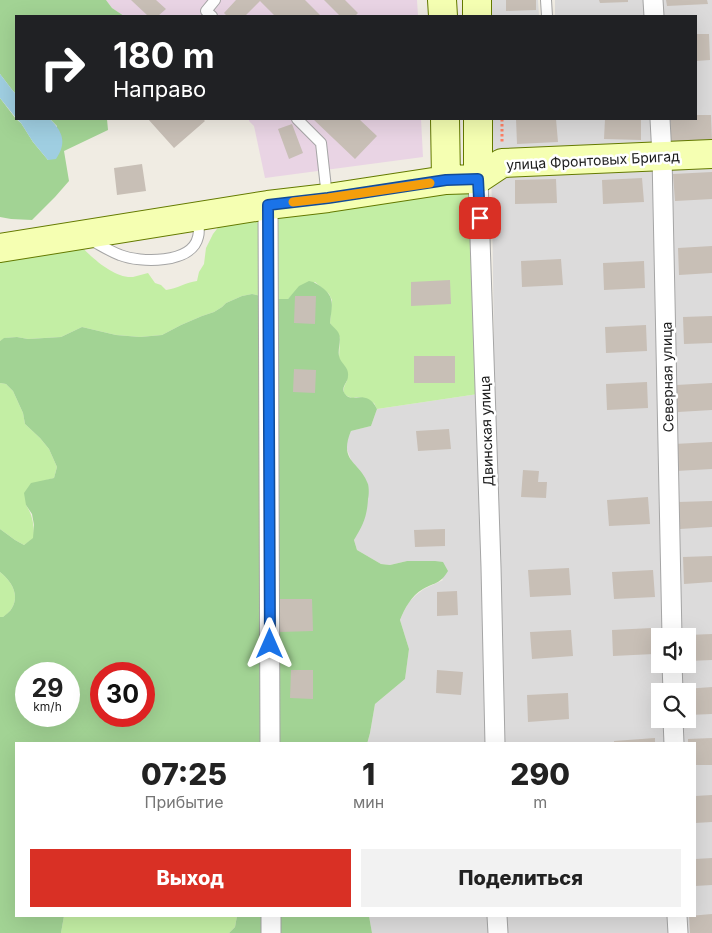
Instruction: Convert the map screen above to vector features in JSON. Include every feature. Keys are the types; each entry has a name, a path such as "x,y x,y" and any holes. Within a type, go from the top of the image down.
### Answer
{"main road":[{"path":"442,0 443,15"},
{"path":"477,0 477,15"},
{"path":"445,120 446,180"},
{"name":"Двинская улица","path":"478,120 478,179"},
{"name":"улица Фронтовых Бригад","path":"478,179 502,164 712,154"},
{"path":"0,248 268,205 446,180 478,179"}],"street":[{"path":"653,0 654,15"},
{"name":"Северная улица","path":"660,120 672,628"},
{"name":"Двинская улица","path":"478,179 495,742"},
{"path":"268,205 270,742"},
{"path":"674,728 674,742"},
{"path":"271,917 271,933"},
{"path":"497,917 498,933"},
{"path":"678,917 678,933"}],"lane":[{"path":"211,15 206,10 216,0"},
{"path":"546,0 547,15"},
{"path":"298,120 321,143 328,198"},
{"path":"81,235 121,256 143,260 171,258 189,252 194,245 198,236 198,216"}],"shaded area":[{"path":"106,0 417,0 418,15 122,15 112,8"},
{"path":"492,0 538,0 539,15 492,15"},
{"path":"555,0 712,0 712,933 372,933 369,917 696,917 696,742 368,742 375,704 405,679 409,649 400,620 404,611 416,595 443,580 426,561 407,561 390,565 381,564 357,550 354,540 368,484 351,460 347,449 347,440 351,431 371,426 377,409 478,394 482,404 494,346 489,120 697,120 697,15 555,15"},
{"path":"421,120 423,157 265,178 254,126 249,121"}],"green space":[{"path":"0,0 106,0 112,8 122,15 15,15 15,93 0,74"},
{"path":"0,98 15,120 21,123 33,142 48,160 57,126 51,120 107,120 108,130 64,151 69,181 32,220 0,217"},
{"path":"471,188 478,394 377,409 374,403 366,399 347,396 344,391 347,381 339,358 340,338 330,323 332,300 329,294 315,282 288,299 276,299 252,294 242,296 226,303 214,312 162,335 140,337 116,335 82,327 61,337 28,339 17,337 5,338 0,341 0,250 76,241 94,259 109,270 125,277 148,273 155,283 161,285 166,290 197,281 199,272 204,264 206,248 213,234 227,216"},
{"path":"309,281 319,285 328,293 332,304 330,323 339,335 339,356 348,373 344,392 351,398 369,399 377,409 371,426 351,431 348,441 347,449 349,455 364,476 369,487 366,516 354,540 357,550 381,564 390,565 407,561 435,561 443,562 448,571 440,581 415,595 406,607 400,620 409,649 405,679 375,704 368,742 15,742 15,917 64,917 61,933 0,933 0,617 3,617 11,609 15,593 8,579 0,572 0,529 24,545 33,538 34,525 32,514 26,505 24,493 31,483 54,478 57,467 49,449 25,424 23,413 13,391 6,384 0,383 0,341 4,338 17,337 28,339 61,337 82,327 116,335 140,337 162,335 214,312 226,303 242,296 252,294 276,299 288,299 299,286"},
{"path":"0,383 6,384 13,391 23,413 25,424 49,449 57,467 54,478 43,481 26,505 33,521 34,538 24,545 0,529"},
{"path":"0,572 8,579 15,593 11,609 3,617 0,617"},
{"path":"64,917 237,917 235,927 229,933 61,933"},
{"path":"237,917 369,917 372,933 229,933 235,927"}],"water":[{"path":"0,74 15,93 15,117 0,98"},
{"path":"18,120 51,120 58,128 62,138 62,148 56,159 48,160 33,142"}],"building":[{"path":"131,0 156,0 166,9 159,15 147,15"},
{"path":"236,0 305,0 320,15 274,15 260,1 246,15 226,15 224,13"},
{"path":"324,0 345,0 358,13 356,15 339,15"},
{"path":"506,0 536,0 536,10 506,11"},
{"path":"599,0 628,0 628,2 600,3"},
{"path":"666,0 707,0 708,4 667,6"},
{"path":"697,34 709,34 710,60 697,61"},
{"path":"697,115 711,115 712,141 671,143 670,120 697,120"},
{"path":"149,120 205,121 174,148"},
{"path":"314,120 360,120 377,136 355,159"},
{"path":"516,120 556,120 558,142 517,144"},
{"path":"605,120 641,120 641,140 604,139"},
{"path":"292,124 303,153 289,159 278,129"},
{"path":"142,164 146,191 117,195 114,168"},
{"path":"712,172 712,199 675,201 673,174"},
{"path":"642,178 644,202 603,204 602,180"},
{"path":"556,179 557,203 515,204 515,180"},
{"path":"712,246 712,273 679,275 678,248"},
{"path":"561,259 563,285 522,287 521,261"},
{"path":"644,261 645,288 604,290 603,263"},
{"path":"450,280 451,304 411,306 411,282"},
{"path":"295,296 316,296 315,324 294,323"},
{"path":"712,316 712,343 684,344 683,317"},
{"path":"646,325 647,351 606,353 605,327"},
{"path":"414,356 455,356 455,383 414,383"},
{"path":"294,369 316,370 315,393 293,392"},
{"path":"647,382 648,408 607,410 606,384"},
{"path":"712,383 712,410 678,412 676,385"},
{"path":"449,429 451,449 418,451 416,431"},
{"path":"712,442 712,469 676,471 674,444"},
{"path":"523,470 539,471 538,482 547,482 546,498 521,497"},
{"path":"648,497 650,524 609,526 607,500"},
{"path":"712,501 712,527 680,529 678,502"},
{"path":"445,529 445,546 415,547 414,530"},
{"path":"712,556 712,582 684,584 683,557"},
{"path":"569,568 571,595 530,597 528,570"},
{"path":"653,570 655,597 614,599 612,572"},
{"path":"457,591 458,615 437,616 437,592"},
{"path":"280,599 312,599 313,631 280,632"},
{"path":"651,628 651,654 613,656 612,630"},
{"path":"571,630 573,656 532,659 530,632"},
{"path":"712,634 712,660 696,661 696,635"},
{"path":"291,670 313,670 313,699 290,698"},
{"path":"437,670 463,672 461,695 436,693"},
{"path":"712,687 712,714 696,715 696,688"},
{"path":"568,693 569,719 528,722 527,695"},
{"path":"655,738 655,742 614,741"},
{"path":"712,738 712,765 696,765 696,742 688,742 688,739"},
{"path":"712,795 712,822 696,823 696,796"},
{"path":"712,858 712,885 696,886 696,859"},
{"path":"712,914 712,933 690,933 689,917 696,917 696,915"}],"slow traffic":[{"path":"293,202 430,183"}],"route":[{"path":"270,644 268,205 446,180 478,179 480,218"}]}
